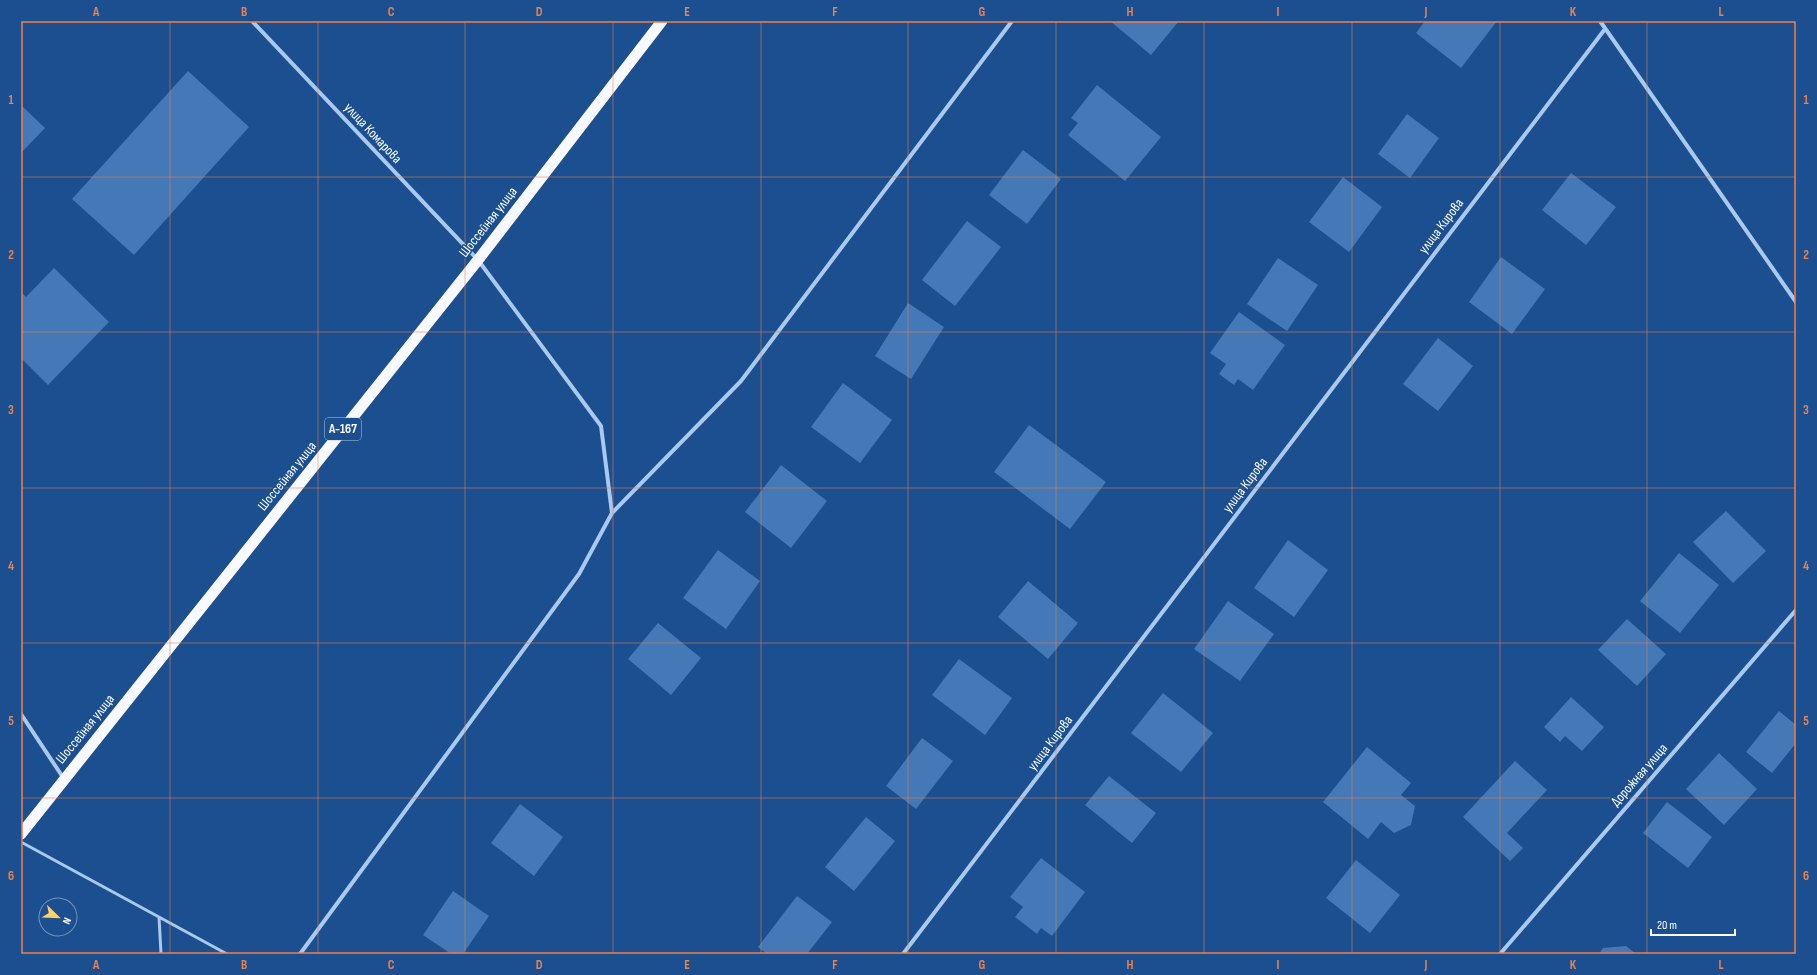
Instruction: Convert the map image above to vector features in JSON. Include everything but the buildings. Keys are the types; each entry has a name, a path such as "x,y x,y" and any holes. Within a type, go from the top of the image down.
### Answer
{"highway":[{"name":"Шоссейная улица","path":"21,834 478,260 662,21"}],"street":[{"name":"улица Комарова","path":"252,21 478,260 602,426 612,513"},
{"path":"300,954 579,574 612,513 741,382 1012,21"},
{"path":"1600,21 1796,302"},
{"name":"улица Кирова","path":"904,954 1605,29"},
{"name":"Дорожная улица","path":"1500,954 1796,610"},
{"path":"21,714 64,780"}],"lane":[{"path":"21,842 227,954"},
{"path":"159,917 161,954"}]}
